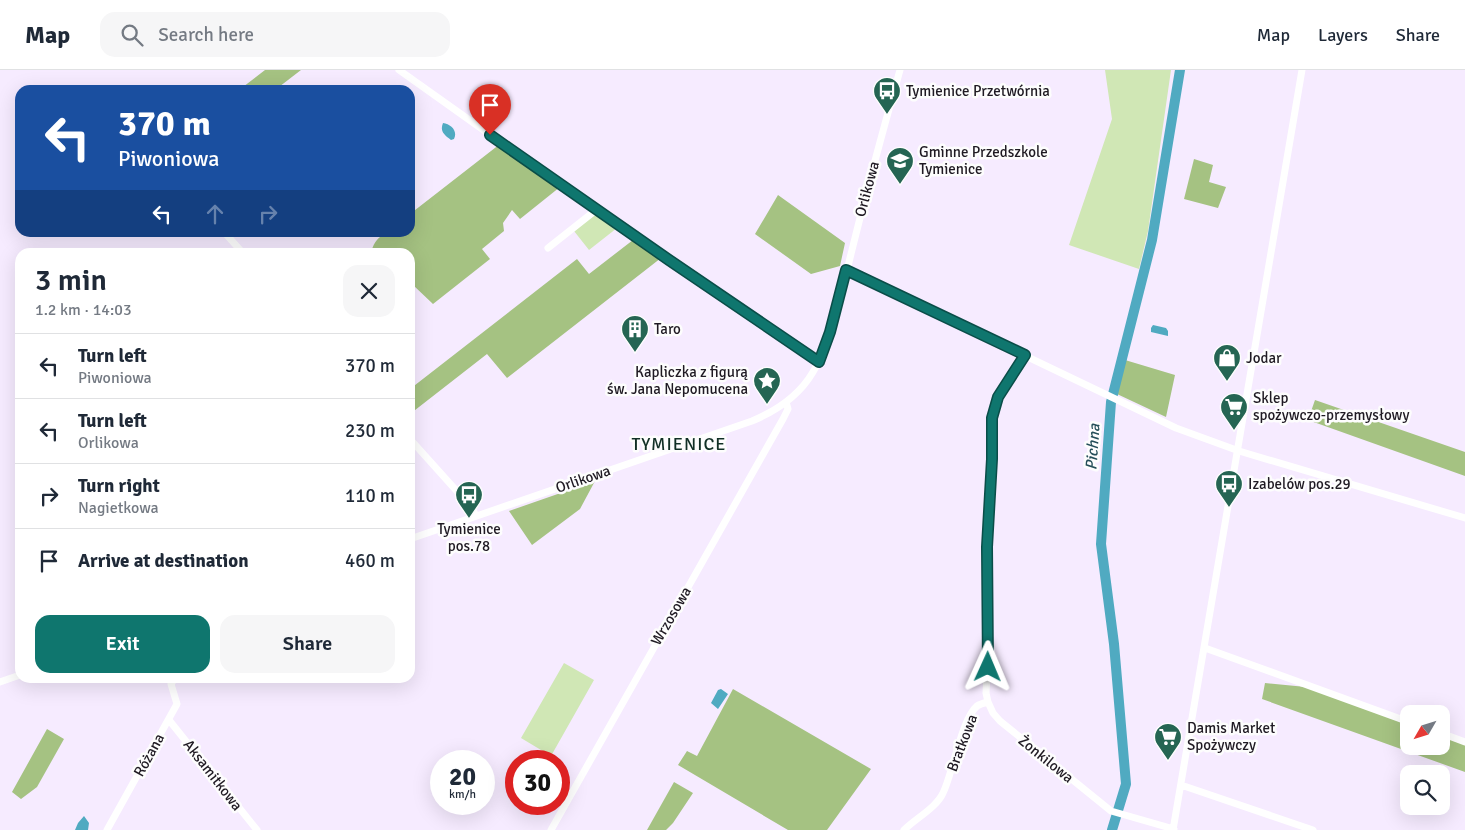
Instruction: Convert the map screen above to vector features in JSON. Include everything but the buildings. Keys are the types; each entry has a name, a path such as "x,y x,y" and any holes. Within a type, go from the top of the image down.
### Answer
{"street":[{"path":"399,70 596,210 819,362"},
{"name":"Orlikowa","path":"415,537 752,420 765,415 786,402 800,390 819,362 830,332 900,70"},
{"path":"1173,829 1239,451 1302,70"},
{"path":"548,248 596,210"},
{"path":"228,237 238,248"},
{"path":"846,270 1176,428 1239,451 1465,518"},
{"name":"Bratkowa","path":"904,830 938,802 944,793 972,712 979,705 988,702 986,692 988,657 987,547 992,459 992,418 998,397 1025,355"},
{"name":"Wrzosowa","path":"551,830 783,419 788,409 786,402"},
{"path":"415,445 472,508 476,516"},
{"path":"1205,648 1400,719"},
{"path":"0,682 15,677"},
{"name":"Różana","path":"107,830 177,704 172,683"},
{"name":"Żonkilowa","path":"988,702 993,713 1000,721 1111,811 1173,829"},
{"name":"Aksamitkowa","path":"169,720 257,830"},
{"path":"1450,737 1465,742"},
{"path":"1182,785 1313,830"}],"green space":[{"path":"265,70 301,70 282,85 246,85"},
{"path":"1105,70 1171,70 1148,231 1139,269 1069,245 1112,119"},
{"path":"500,144 560,187 520,219 512,210 503,223 504,231 482,249 490,259 433,304 415,287 415,248 373,248 380,237 415,237 415,210"},
{"path":"1194,159 1213,165 1209,182 1226,187 1218,208 1184,199"},
{"path":"778,195 845,243 840,266 811,274 755,234"},
{"path":"597,213 617,228 589,250 574,231"},
{"path":"633,240 661,258 507,378 487,354 415,410 415,385 577,259 589,274"},
{"path":"1125,360 1175,375 1166,417 1117,394"},
{"path":"1315,400 1465,452 1465,476 1308,420"},
{"path":"595,481 580,509 532,545 509,511"},
{"path":"564,663 594,680 554,750 541,750 521,738"},
{"path":"1265,683 1306,687 1400,721 1400,749 1262,699"},
{"path":"733,689 871,769 827,830 788,830 678,765 687,751 697,756"},
{"path":"47,729 64,739 37,787 21,799 12,792"},
{"path":"1450,739 1465,745 1465,772 1450,765 1418,755 1450,755"},
{"path":"674,782 693,793 673,823 666,830 647,830"}],"water":[{"path":"443,123 453,128 455,133 454,139 451,140 443,132"},
{"path":"1153,325 1166,328 1168,336 1151,332"},
{"path":"721,689 728,694 718,709 711,703 718,690"},
{"path":"84,816 89,823 88,830 75,830 78,823"}],"waterway":[{"name":"Pichna","path":"1112,830 1126,784 1114,644 1101,544 1111,402 1152,240 1180,70"}],"place":[{"name":"Tymienice Przetwórnia","path":"887,115"},
{"name":"Gminne Przedszkole Tymienice","path":"900,185"},
{"name":"Taro","path":"635,353"},
{"name":"Jodar","path":"1227,382"},
{"name":"Kapliczka z figurą św. Jana Nepomucena","path":"767,405"},
{"name":"Sklep spożywczo-przemysłowy","path":"1234,431"},
{"name":"Izabelów pos.29","path":"1229,508"},
{"name":"Tymienice pos.78","path":"469,519"},
{"name":"Damis Market Spożywczy","path":"1168,761"}],"district":[{"name":"TYMIENICE","path":"679,444"}],"route":[{"path":"490,135 726,300 819,362 830,332 846,270 1025,355 998,397 992,418 992,459 987,547 988,667"}]}
